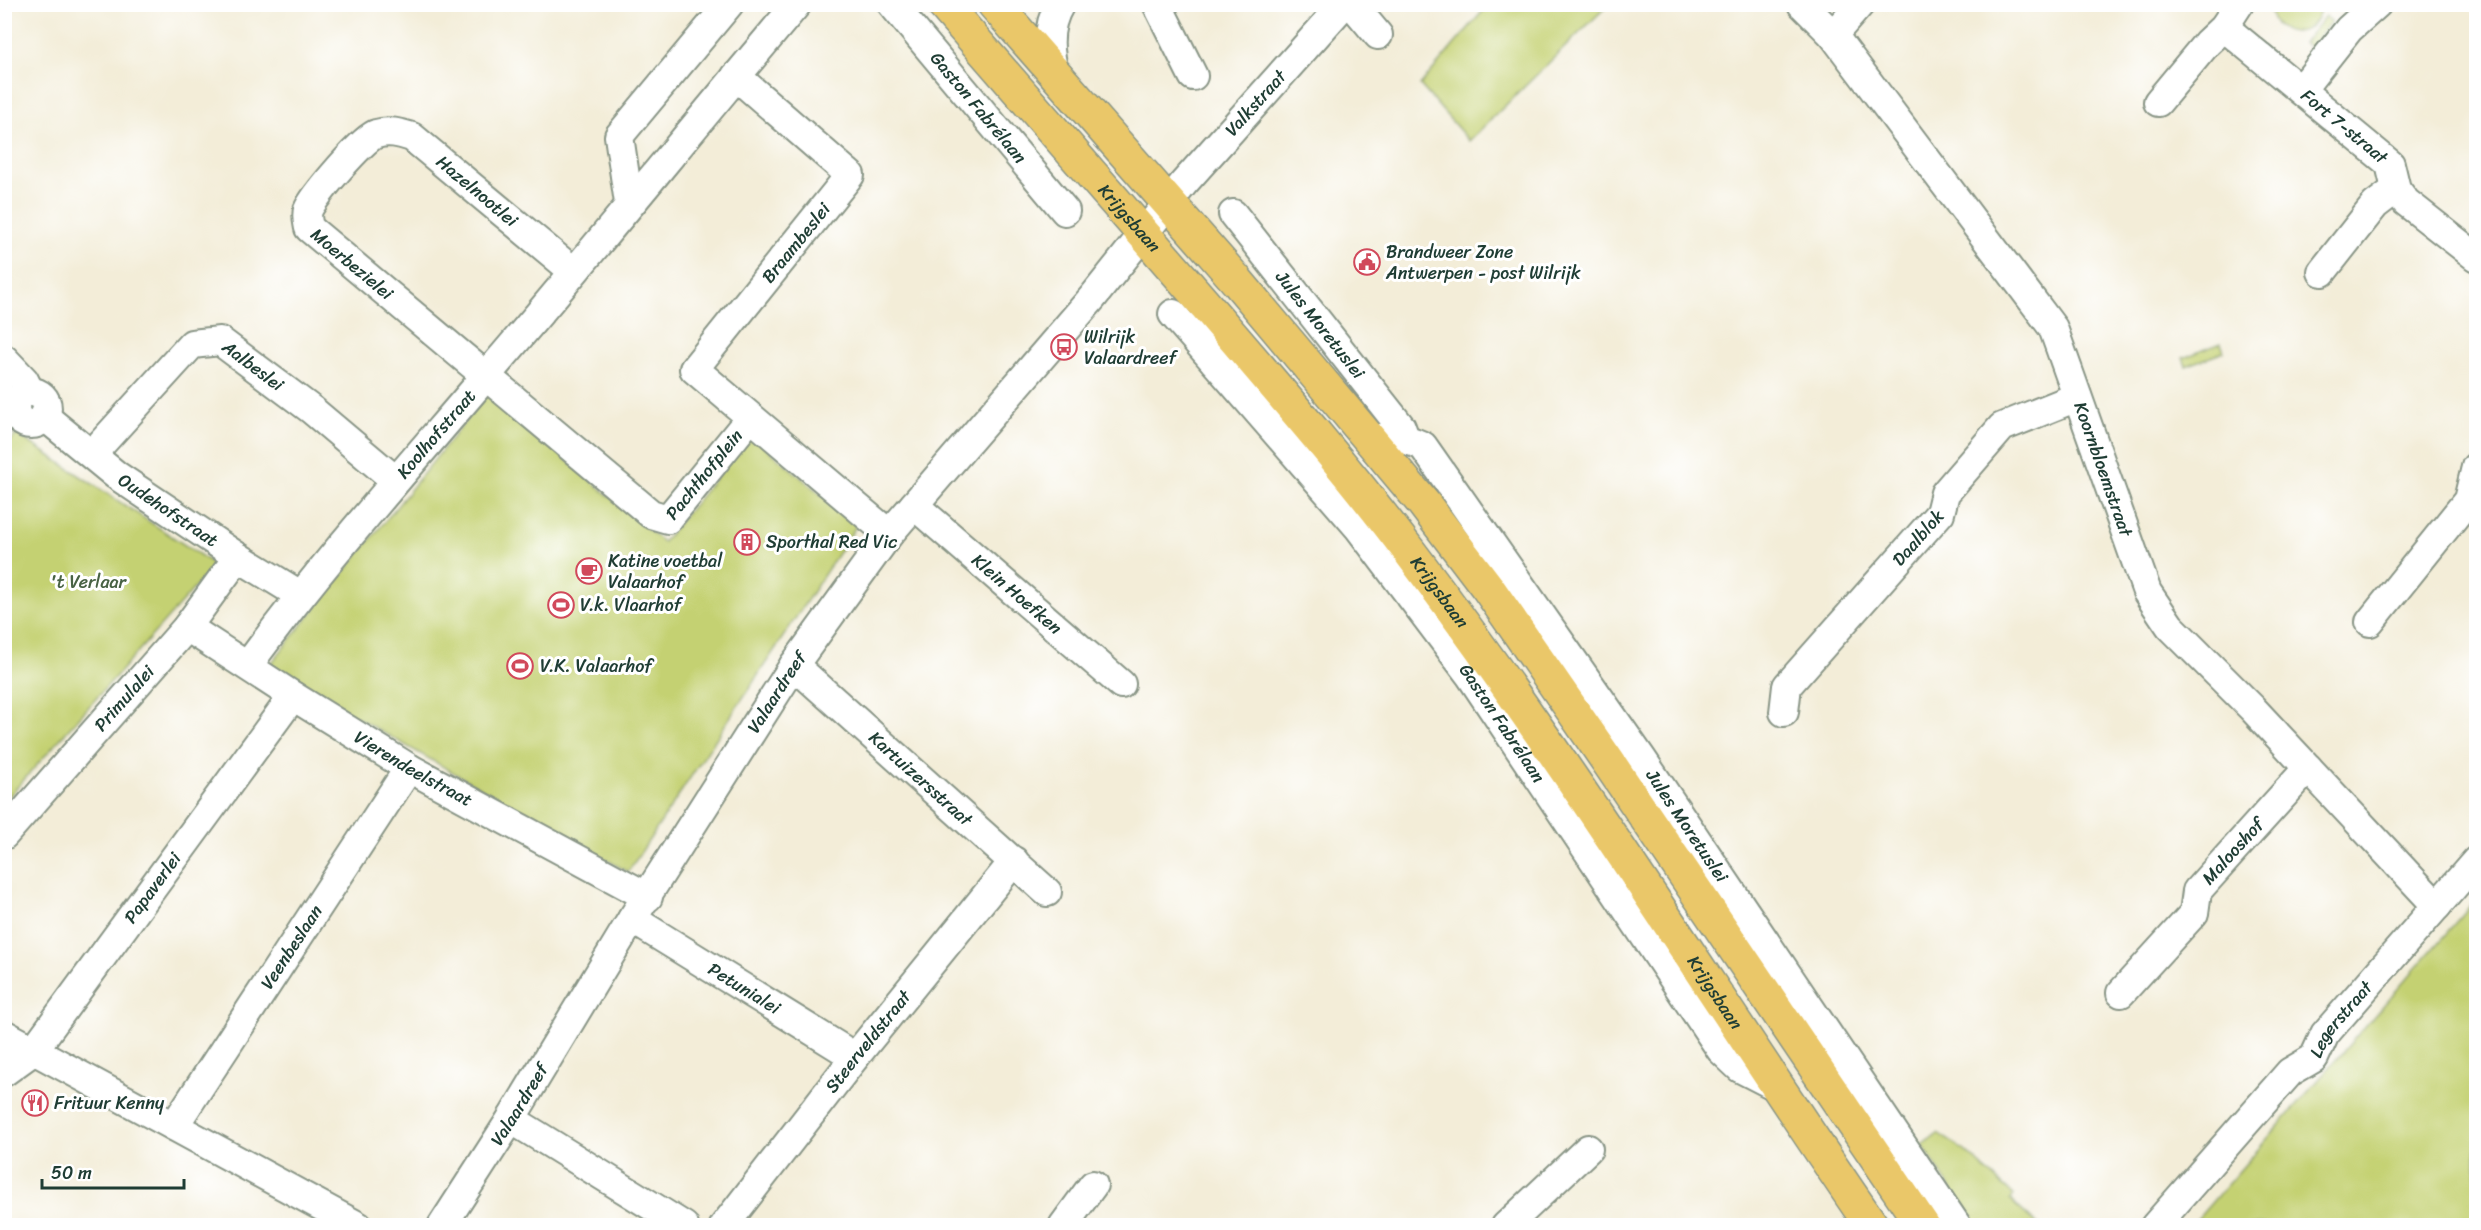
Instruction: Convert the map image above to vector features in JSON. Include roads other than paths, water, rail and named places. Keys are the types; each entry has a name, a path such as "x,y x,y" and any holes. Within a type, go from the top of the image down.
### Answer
{"main road":[{"name":"Krijgsbaan","path":"943,4 1265,373 1342,465 1468,631 1872,1226"},
{"path":"999,10 1169,202 1371,440 1488,588 1610,763 1923,1226"}],"street":[{"path":"629,204 619,136 729,4"},
{"name":"Koolhofstraat","path":"248,665 300,595 395,480 486,377 797,4"},
{"name":"Gaston Fabrélaan","path":"892,4 1065,211"},
{"path":"1157,4 1193,76"},
{"name":"Valkstraat","path":"1169,202 1344,4"},
{"path":"1352,4 1378,35"},
{"name":"Koornbloemstraat","path":"1802,4 1833,35 2053,328 2148,592 2170,626 2308,768 2436,906"},
{"path":"1833,35 1860,4"},
{"path":"2301,90 2349,30 2377,4"},
{"path":"999,10 1017,20 1032,19 1059,7"},
{"path":"1055,75 1049,54 1049,40 1059,7"},
{"path":"2158,102 2231,16"},
{"name":"Fort 7-straat","path":"2231,16 2301,90 2390,164 2396,189 2406,202 2476,257"},
{"name":"Braambeslei","path":"736,76 850,175 694,369 750,418"},
{"name":"Hazelnootlei","path":"373,135 389,131 412,137 573,271"},
{"name":"Moerbezielei","path":"373,135 348,159 313,201 307,212 309,228 486,377"},
{"path":"2322,272 2375,205 2396,189"},
{"name":"Valaardreef","path":"442,1226 794,665 889,534 1093,297 1169,202"},
{"name":"Jules Moretuslei","path":"1233,214 1401,427 1405,438 1423,446 1642,759 1957,1226"},
{"path":"1205,305 1214,361"},
{"name":"Gaston Fabrélaan","path":"1173,314 1359,528 1470,675 1721,1050 1740,1068 1779,1088"},
{"name":"Aalbeslei","path":"92,454 192,344 220,341 271,378 395,480"},
{"name":"Oudehofstraat","path":"4,359 24,380 24,411 92,454 116,475 238,557 300,595"},
{"name":"Pachthofplein","path":"486,377 651,514 668,519 750,418 889,534"},
{"name":"Daalblok","path":"1784,711 1786,686 1940,513 1944,493 2002,427 2077,397"},
{"path":"1371,440 1380,437 1405,438"},
{"path":"2370,622 2468,500 2476,467"},
{"name":"Klein Hoefken","path":"914,505 1121,684"},
{"name":"Primulalei","path":"4,835 187,627 238,557"},
{"name":"Vierendeelstraat","path":"187,627 409,768 640,908"},
{"name":"Kartuizersstraat","path":"794,665 1047,892"},
{"name":"Papaverlei","path":"4,1072 33,1051 293,696"},
{"name":"Veenbeslaan","path":"174,1126 409,768"},
{"name":"Malooshof","path":"2121,993 2193,913 2197,891 2308,768"},
{"name":"Steerveldstraat","path":"724,1226 855,1057 1014,861"},
{"name":"Legerstraat","path":"2156,1226 2290,1072 2314,1058 2325,1034 2476,861"},
{"name":"Petunialei","path":"640,908 855,1057"},
{"path":"4,1034 358,1226"},
{"path":"511,1119 684,1226"},
{"path":"1506,1226 1588,1149"},
{"path":"1063,1226 1093,1185"}],"place":[{"name":"Brandweer Zone Antwerpen - post Wilrijk","path":"1367,262"},
{"name":"Wilrijk Valaardreef","path":"1064,347"},
{"name":"Sporthal Red Vic","path":"747,542"},
{"name":"Katine voetbal Valaarhof","path":"589,571"},
{"name":"V.k. Vlaarhof","path":"561,605"},
{"name":"V.K. Valaarhof","path":"520,666"},
{"name":"Frituur Kenny","path":"35,1103"}],"park label":[{"name":"'t Verlaar","path":"88,582"}]}
